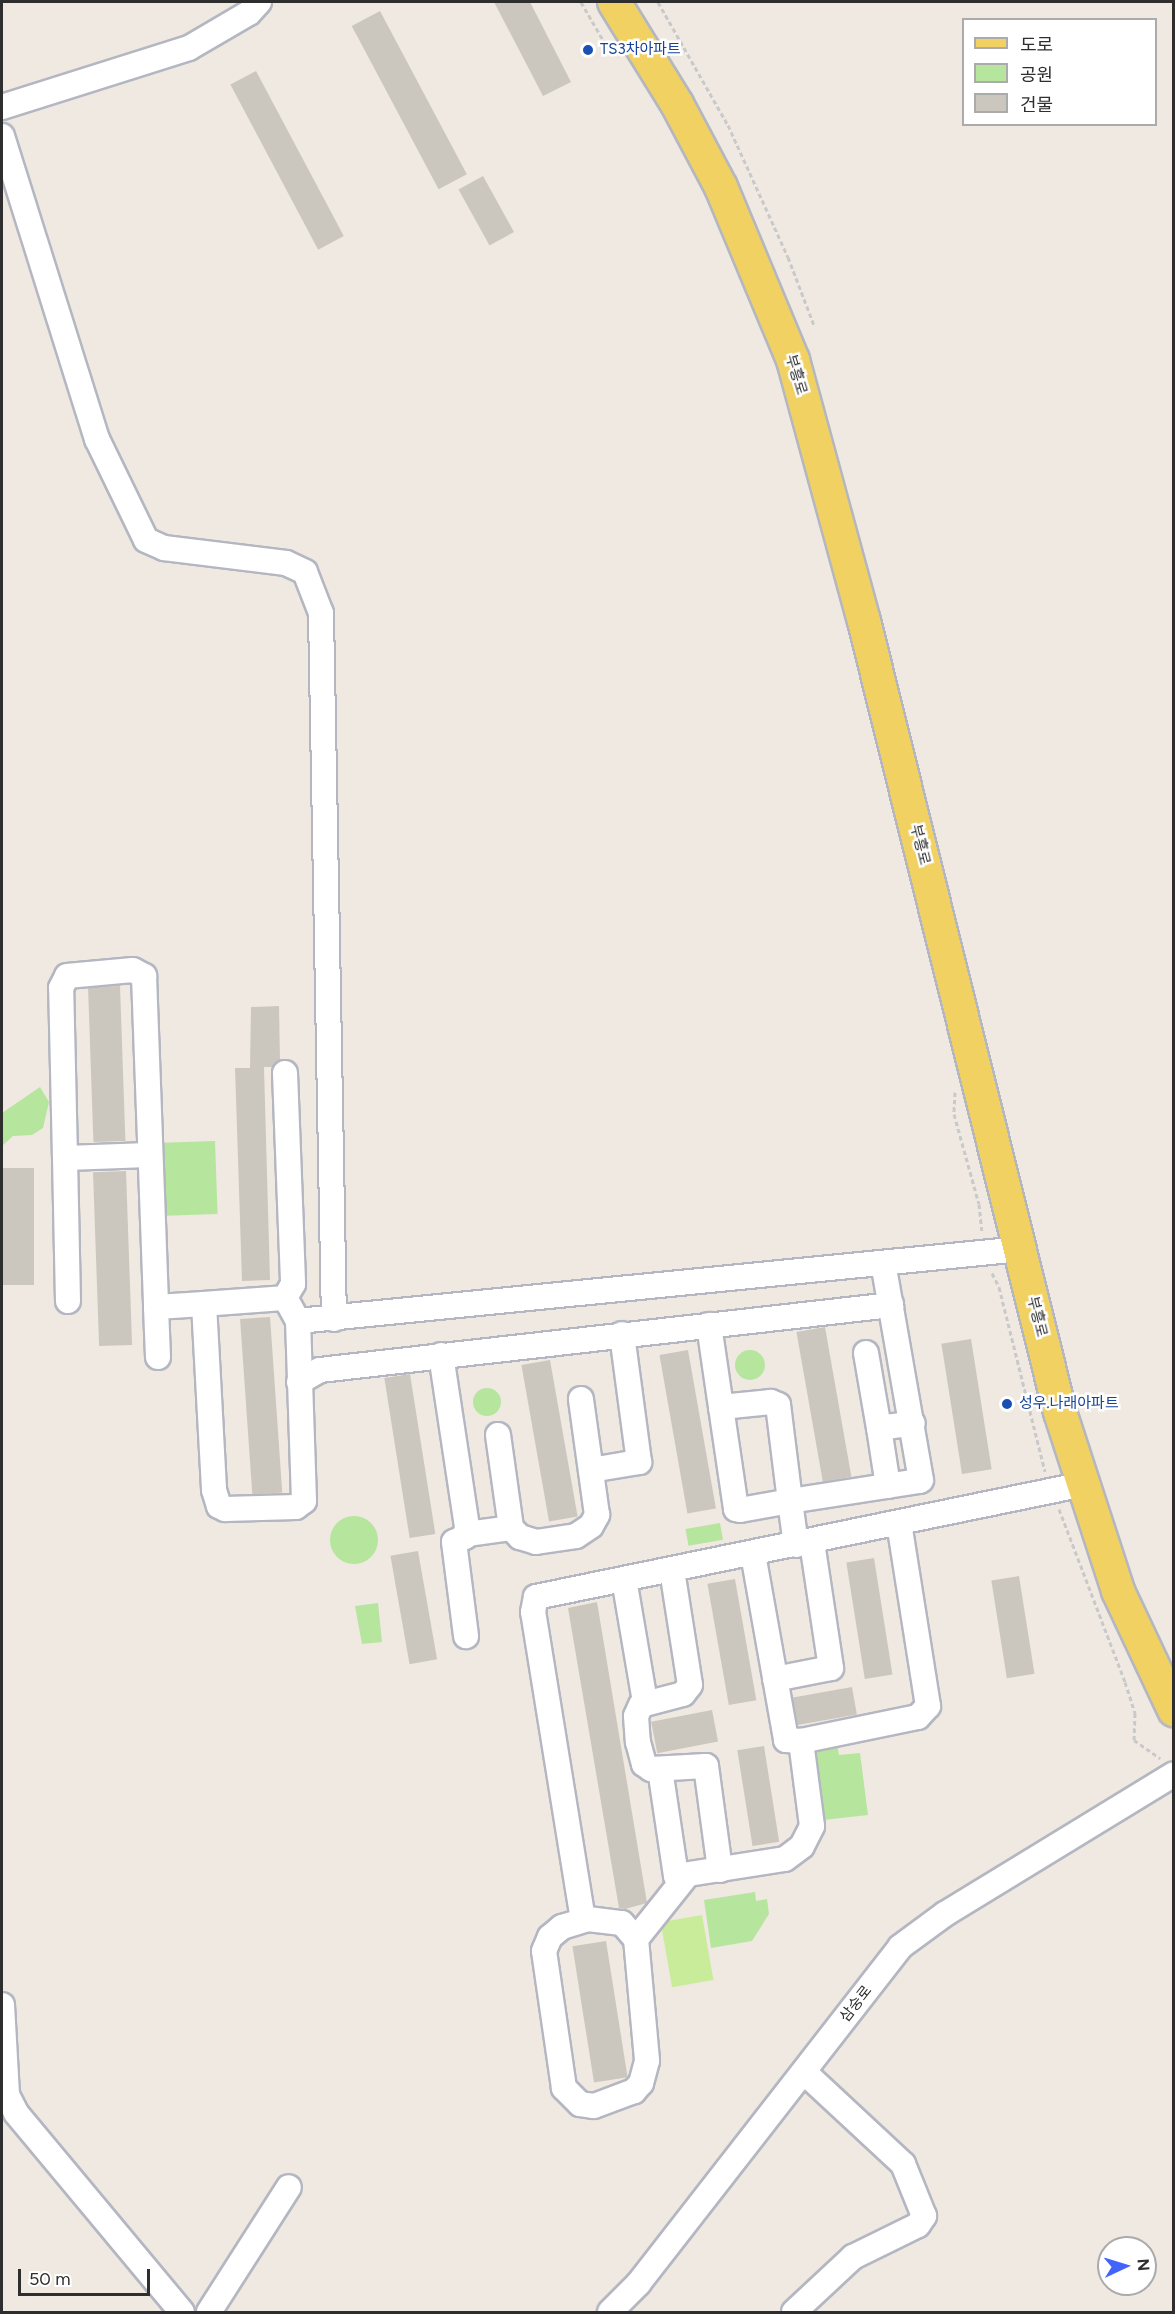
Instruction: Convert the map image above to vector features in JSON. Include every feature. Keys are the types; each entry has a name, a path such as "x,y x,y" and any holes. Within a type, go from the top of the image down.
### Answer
{"main road":[{"name":"부흥로","path":"614,2 677,104 721,187 793,360 864,621 1060,1412 1118,1591 1173,1710"}],"street":[{"path":"2,106 189,48 249,13 259,2"},
{"path":"2,136 97,439 146,540 164,548 286,563 305,572 321,614 334,1318"},
{"path":"68,1301 62,983 72,975 141,971 145,980 158,1357"},
{"path":"285,1073 293,1284 285,1298"},
{"path":"65,1158 150,1155"},
{"path":"298,1321 1021,1249"},
{"path":"710,1324 734,1507 740,1510 922,1478 883,1263"},
{"path":"156,1307 285,1298 291,1301 298,1321 303,1504 231,1510 219,1506 214,1490 204,1304"},
{"path":"299,1382 320,1370 891,1305"},
{"path":"591,1470 639,1462 622,1334"},
{"path":"866,1353 888,1485"},
{"path":"441,1355 467,1534"},
{"path":"498,1435 511,1528 520,1537 536,1542 584,1532 597,1515 581,1399"},
{"path":"722,1407 771,1402 778,1405 790,1501 804,1544 831,1668 775,1679"},
{"path":"879,1428 913,1423"},
{"path":"583,1920 532,1604 536,1597 804,1544 1084,1484"},
{"path":"753,1554 782,1733 786,1740 801,1741 918,1717 926,1712 899,1523"},
{"path":"466,1636 454,1542 467,1534 511,1528"},
{"path":"645,1702 683,1694 690,1685 672,1570"},
{"path":"624,1579 645,1702 636,1716 638,1742 644,1764 660,1769 706,1766 720,1870"},
{"path":"660,1769 673,1872 687,1875 785,1859 808,1838 812,1826 801,1741"},
{"name":"삼숭로","path":"610,2313 638,2284 900,1947 945,1914 1173,1775"},
{"path":"636,1939 687,1875"},
{"path":"583,1920 622,1923 636,1939 647,2054 644,2075 627,2096 594,2106 580,2104 564,2088 544,1951 550,1937 562,1927 583,1920"},
{"path":"2,2006 4,2094 16,2113 182,2313"},
{"path":"794,2313 840,2266 918,2225 924,2216 903,2164 804,2072"},
{"path":"209,2313 289,2187"}],"path":[{"path":"580,2 603,40 621,61"},
{"path":"658,2 728,125 788,257 814,325"},
{"path":"955,1084 954,1114 979,1204 987,1252 1053,1491 1125,1682 1135,1713 1134,1740 1156,1754 1173,1775"}],"green space":[{"path":"40,1087 49,1102 43,1128 32,1135 13,1136 2,1146 2,1113"},
{"path":"215,1141 218,1214 166,1216 163,1143"},
{"path":"750,1350 761,1354 765,1365 761,1376 750,1380 739,1376 735,1365 739,1354"},
{"path":"487,1388 497,1392 501,1402 497,1412 487,1416 477,1412 473,1402 477,1392"},
{"path":"349,1516 359,1516 371,1523 378,1535 378,1545 371,1557 359,1564 349,1564 334,1553 330,1545 330,1535 341,1520"},
{"path":"720,1523 723,1540 688,1546 686,1529"},
{"path":"378,1603 382,1642 362,1644 355,1606"},
{"path":"837,1744 839,1755 860,1753 868,1815 823,1820 814,1747"},
{"path":"755,1892 756,1901 767,1899 769,1914 752,1941 711,1948 704,1900"},
{"path":"702,1915 713,1980 672,1987 661,1922"}],"building":[{"path":"494,2 530,2 571,82 543,96"},
{"path":"380,11 467,174 439,189 352,26"},
{"path":"256,71 344,236 318,250 230,85"},
{"path":"483,176 514,232 490,246 459,190"},
{"path":"120,986 125,1141 93,1142 88,987"},
{"path":"279,1006 280,1060 272,1067 264,1067 270,1280 242,1281 235,1068 250,1068 251,1007"},
{"path":"3,1168 34,1168 34,1285 3,1285"},
{"path":"126,1171 132,1345 99,1346 93,1172"},
{"path":"270,1317 282,1493 252,1495 240,1319"},
{"path":"825,1327 851,1477 823,1482 796,1332"},
{"path":"971,1339 992,1469 962,1474 941,1344"},
{"path":"688,1350 716,1509 687,1514 659,1355"},
{"path":"550,1360 578,1517 549,1522 521,1365"},
{"path":"410,1374 435,1534 410,1538 384,1378"},
{"path":"418,1551 437,1659 410,1664 390,1556"},
{"path":"874,1558 892,1675 865,1679 846,1562"},
{"path":"1019,1576 1034,1674 1007,1678 991,1580"},
{"path":"735,1579 756,1700 729,1705 707,1584"},
{"path":"597,1602 647,1903 625,1909 619,1908 568,1608"},
{"path":"852,1687 857,1715 798,1725 793,1697"},
{"path":"712,1710 718,1741 657,1753 651,1722"},
{"path":"764,1746 779,1842 753,1846 737,1750"},
{"path":"606,1941 628,2077 594,2083 572,1946"}],"place":[{"name":"TS3차아파트","path":"588,50"},
{"name":"성우.나래아파트","path":"1007,1404"}]}
